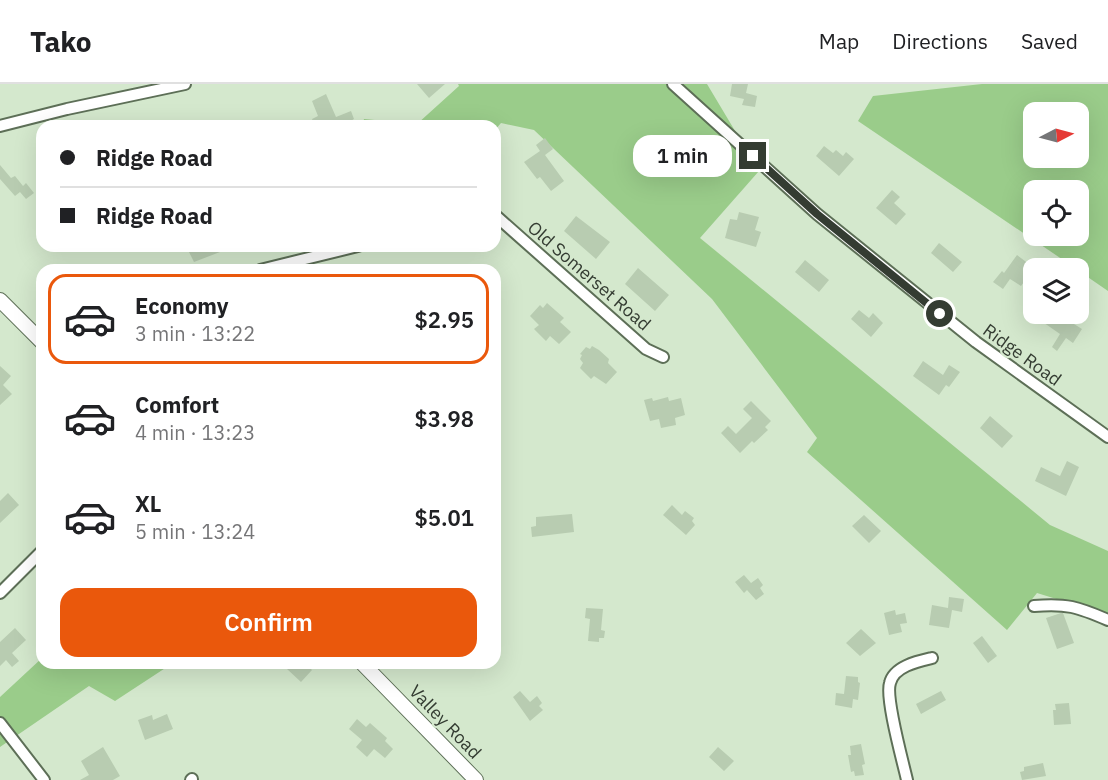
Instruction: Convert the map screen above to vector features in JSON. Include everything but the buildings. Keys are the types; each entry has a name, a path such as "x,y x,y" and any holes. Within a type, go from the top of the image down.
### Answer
{"main road":[{"path":"0,300 36,332"},
{"name":"Valley Road","path":"368,669 476,780"}],"street":[{"path":"0,126 185,84"},
{"name":"Ridge Road","path":"673,84 826,222 976,342 1108,437"},
{"name":"Old Somerset Road","path":"501,220 646,349 663,357"},
{"path":"284,264 334,252"},
{"path":"0,593 36,556"},
{"path":"1034,606 1058,604 1084,610 1108,621"},
{"path":"907,780 892,712 890,683 894,676 910,663 932,658"},
{"path":"0,723 44,780"}],"green space":[{"path":"458,84 707,84 759,171 700,238 1050,525 1108,551 1108,615 1037,593 1007,630 807,452 817,438 712,299 534,130 501,123 501,120 421,120 459,86"},
{"path":"982,84 1108,84 1108,291 1089,278 1089,258 1060,258 1043,246 1089,246 1089,180 1023,180 1023,233 858,121 873,96"},
{"path":"36,664 36,669 164,669 115,701 89,686 0,747 0,697"}],"route":[{"path":"753,156 817,214 940,314"}]}
